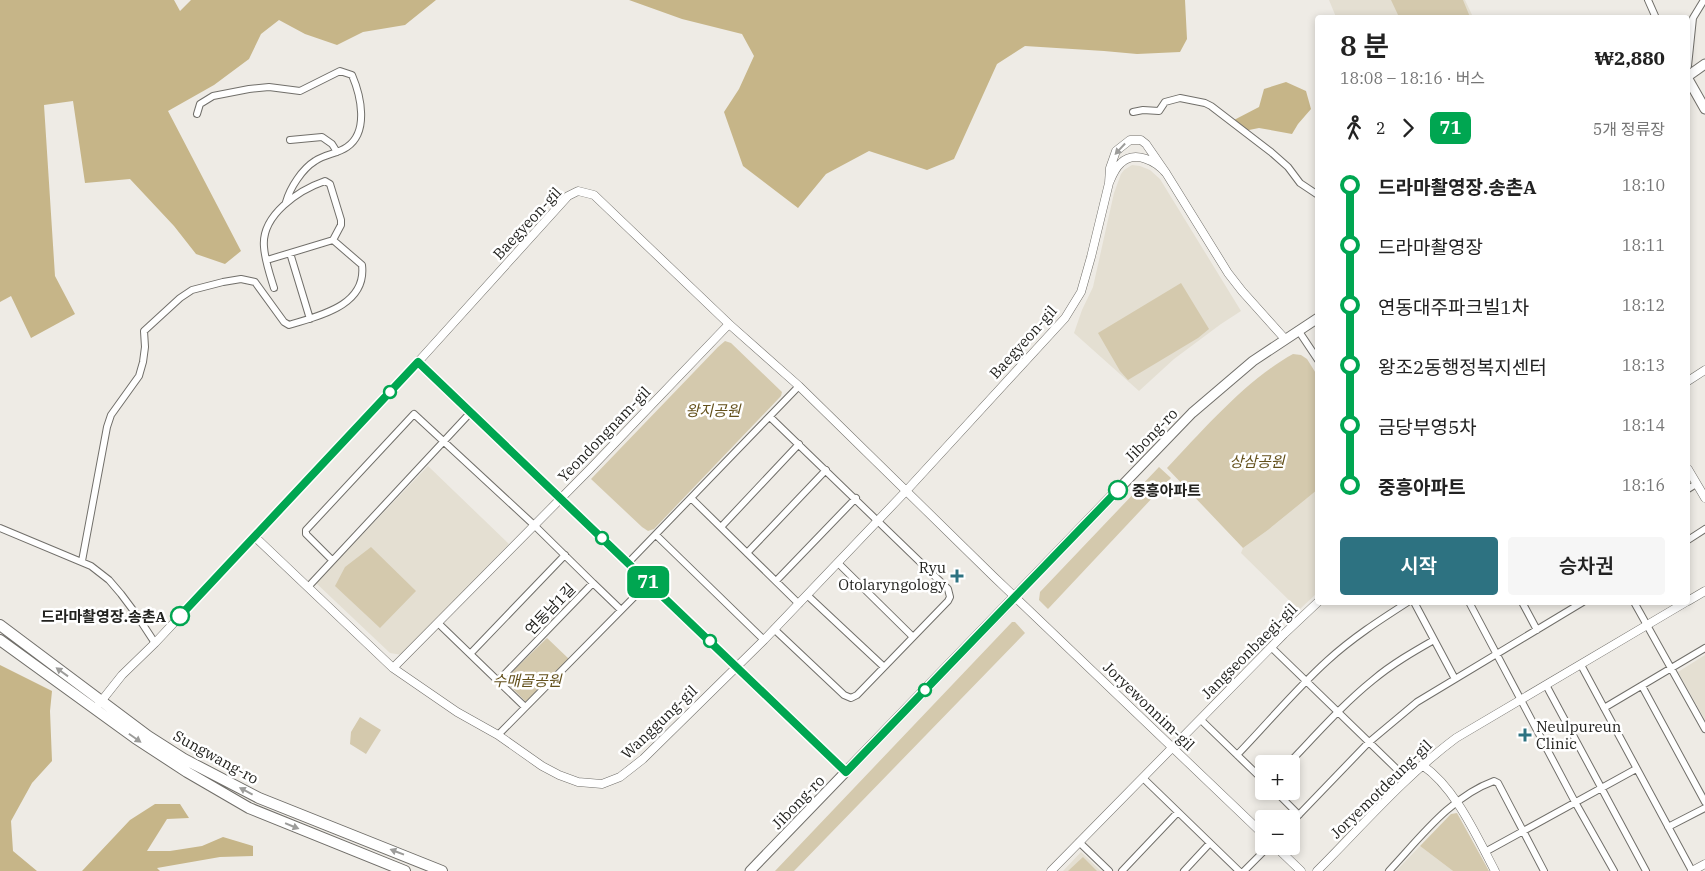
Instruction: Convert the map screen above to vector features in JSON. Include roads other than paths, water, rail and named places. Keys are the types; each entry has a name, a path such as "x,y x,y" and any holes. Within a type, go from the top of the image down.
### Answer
{"main road":[{"path":"1690,75 1705,64"},
{"path":"1690,81 1705,109"},
{"name":"Jibong-ro","path":"752,870 1206,399 1253,361 1315,320"},
{"name":"Sungwang-ro","path":"0,626 187,772 249,808 405,871"},
{"name":"Sungwang-ro","path":"0,640 184,759 259,798 442,871"}],"street":[{"path":"1648,0 1655,15"},
{"path":"1690,47 1693,18 1704,0"},
{"path":"197,114 200,104 213,96 269,86 300,91 340,71 352,75 359,100 361,120 358,135 348,147 311,164 288,194 286,203"},
{"path":"1132,112 1143,110 1159,112 1165,102 1180,98 1205,103 1271,152 1288,167 1300,183 1315,193"},
{"path":"290,140 322,137 332,144 337,152"},
{"name":"Baegyeon-gil","path":"907,490 1014,372 1056,329 1074,305 1086,276 1109,183 1110,168 1116,151 1126,142 1141,140 1146,144 1228,273 1285,339"},
{"name":"Baegyeon-gil","path":"1109,183 1114,172 1123,161 1135,158 1151,161 1166,174"},
{"path":"267,260 333,240 341,226 341,220 330,184 325,181 314,184 293,196 276,211 264,238 264,247 267,260 274,288"},
{"name":"Baegyeon-gil","path":"99,705 122,674 255,537 418,362 568,196 578,191 594,195 729,324 799,386 1015,597"},
{"path":"82,561 107,426 115,408 139,376 145,347 144,331 180,298 192,290 240,279 255,282 284,322 289,325 329,313 347,302 358,288 363,273 362,265 333,240"},
{"path":"290,253 310,319"},
{"name":"Yeondongnam-gil","path":"393,668 729,324"},
{"path":"1298,330 1315,356"},
{"path":"418,362 846,772"},
{"path":"1690,379 1705,370"},
{"path":"628,563 799,386"},
{"path":"308,586 471,412"},
{"name":"연동남1길","path":"332,560 306,534 306,530 414,414 534,525 593,583 498,681"},
{"path":"770,417 856,498 949,592 950,597 857,695 848,697 774,629"},
{"path":"721,527 799,444"},
{"path":"747,553 826,470"},
{"path":"1690,473 1705,498"},
{"path":"1690,488 1696,484"},
{"name":"Wanggung-gil","path":"255,537 393,668 456,712 498,735 542,766 559,775 582,783 602,784 620,777 643,759 764,640 907,490"},
{"path":"691,498 799,604"},
{"path":"776,581 856,498"},
{"path":"0,528 82,561 104,576 140,618 154,643"},
{"path":"1690,539 1705,529"},
{"path":"656,534 764,640"},
{"name":"연동남1길","path":"470,654 565,555"},
{"path":"838,563 913,637"},
{"path":"498,735 648,582"},
{"path":"593,583 621,610"},
{"name":"Joryemotdeung-gil","path":"1690,600 1705,591"},
{"path":"807,595 884,667"},
{"name":"Joryewonnim-gil","path":"1015,597 1255,826"},
{"name":"Jangseonbaegi-gil","path":"1051,871 1315,605"},
{"path":"1237,755 1328,660 1403,605"},
{"path":"1416,605 1455,679"},
{"path":"1471,605 1575,802 1614,871"},
{"path":"1524,605 1537,630"},
{"path":"1300,814 1370,742 1418,702 1578,605"},
{"path":"1636,605 1705,729"},
{"name":"Joryemotdeung-gil","path":"1317,871 1407,779 1456,738 1682,605"},
{"path":"438,623 525,707"},
{"path":"1297,755 1338,712 1374,679 1403,658 1434,640"},
{"path":"1271,647 1407,779"},
{"path":"1604,708 1705,648"},
{"path":"1581,665 1692,871 1705,864"},
{"path":"1546,685 1646,871"},
{"path":"1642,686 1705,802"},
{"name":"Jangseonbaegi-gil","path":"1201,720 1255,772"},
{"path":"1422,765 1433,772 1452,794 1495,871"},
{"path":"1484,852 1636,769"},
{"path":"1143,778 1239,871"},
{"path":"1389,871 1456,802 1492,781 1496,781 1524,830 1544,871"},
{"path":"1284,800 1294,810"},
{"path":"1668,827 1705,808"},
{"path":"1122,871 1178,812"},
{"path":"1079,842 1109,871"},
{"path":"1184,871 1210,843"},
{"path":"1244,871 1260,855"},
{"path":"1285,855 1301,871"}],"place":[{"name":"중흥아파트","path":"1118,490"},
{"name":"Ryu Otolaryngology","path":"957,576"},
{"name":"드라마촬영장.송촌A","path":"180,616"},
{"name":"Neulpureun Clinic","path":"1525,735"}],"park label":[{"name":"왕지공원","path":"713,410"},
{"name":"상삼공원","path":"1257,461"},
{"name":"수매골공원","path":"527,680"}]}
